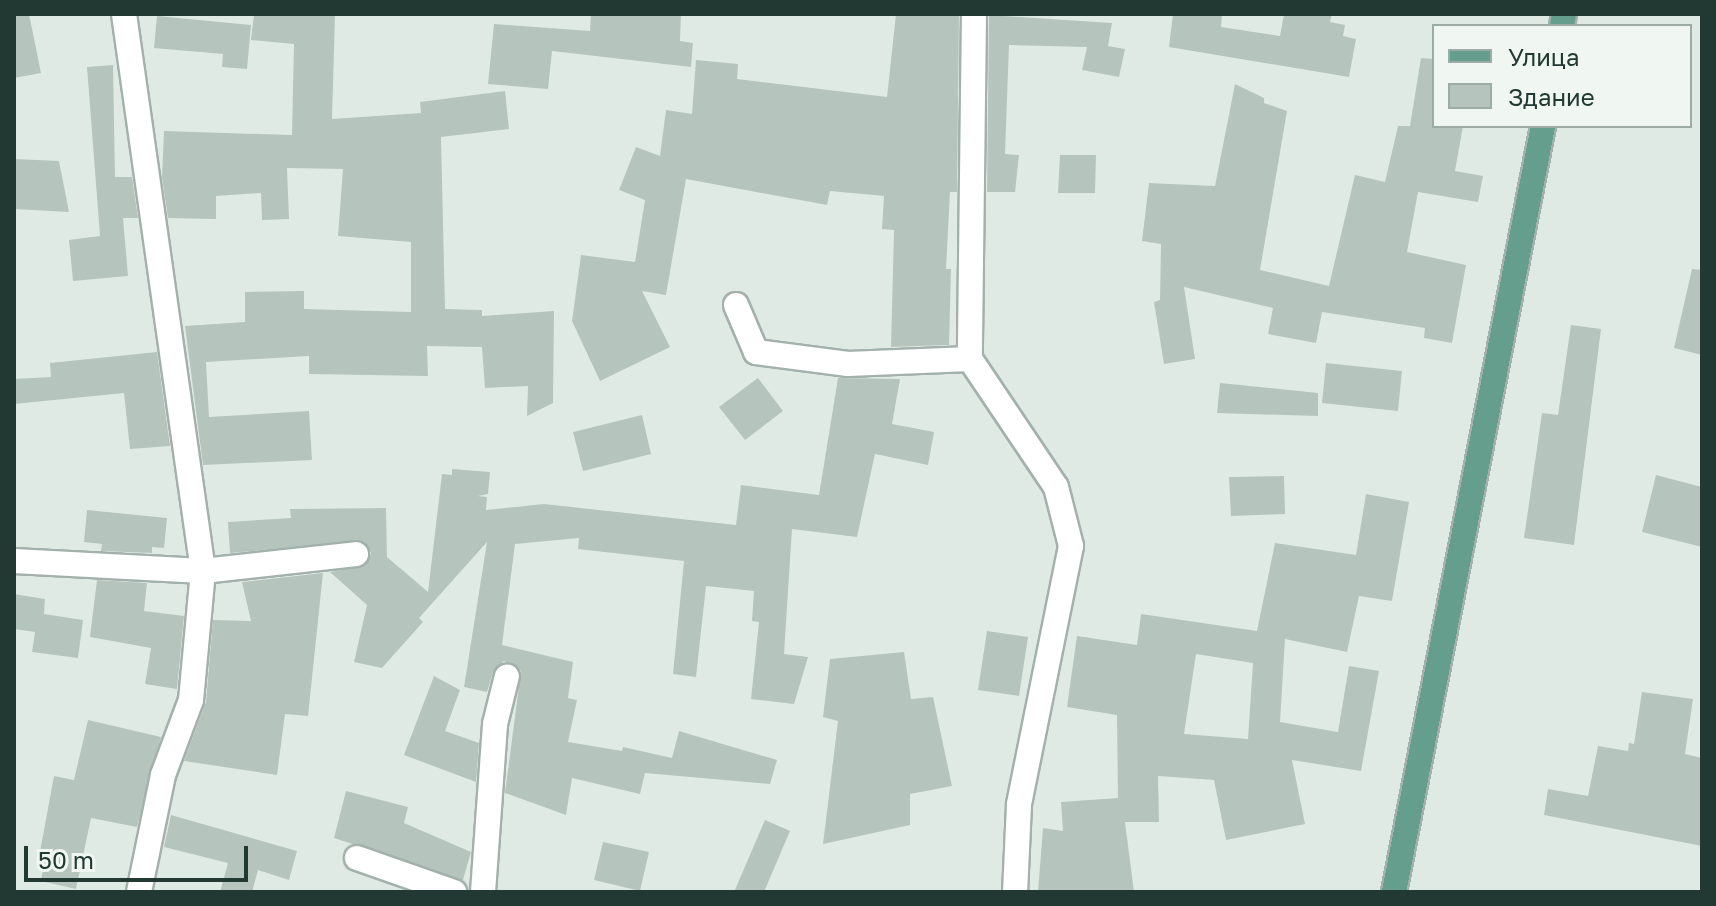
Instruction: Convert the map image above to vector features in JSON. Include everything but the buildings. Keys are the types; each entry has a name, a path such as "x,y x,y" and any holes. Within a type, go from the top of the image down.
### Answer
{"main road":[{"path":"1394,892 1543,128"}],"street":[{"path":"124,14 203,571 191,700 163,775 139,892"},
{"path":"974,14 970,359 1056,487 1071,546 1019,805 1015,892"},
{"path":"736,305 756,352 848,364 970,359"},
{"path":"14,561 203,571 356,554"},
{"path":"483,892 495,724 507,676"},
{"path":"357,858 454,892"}]}
